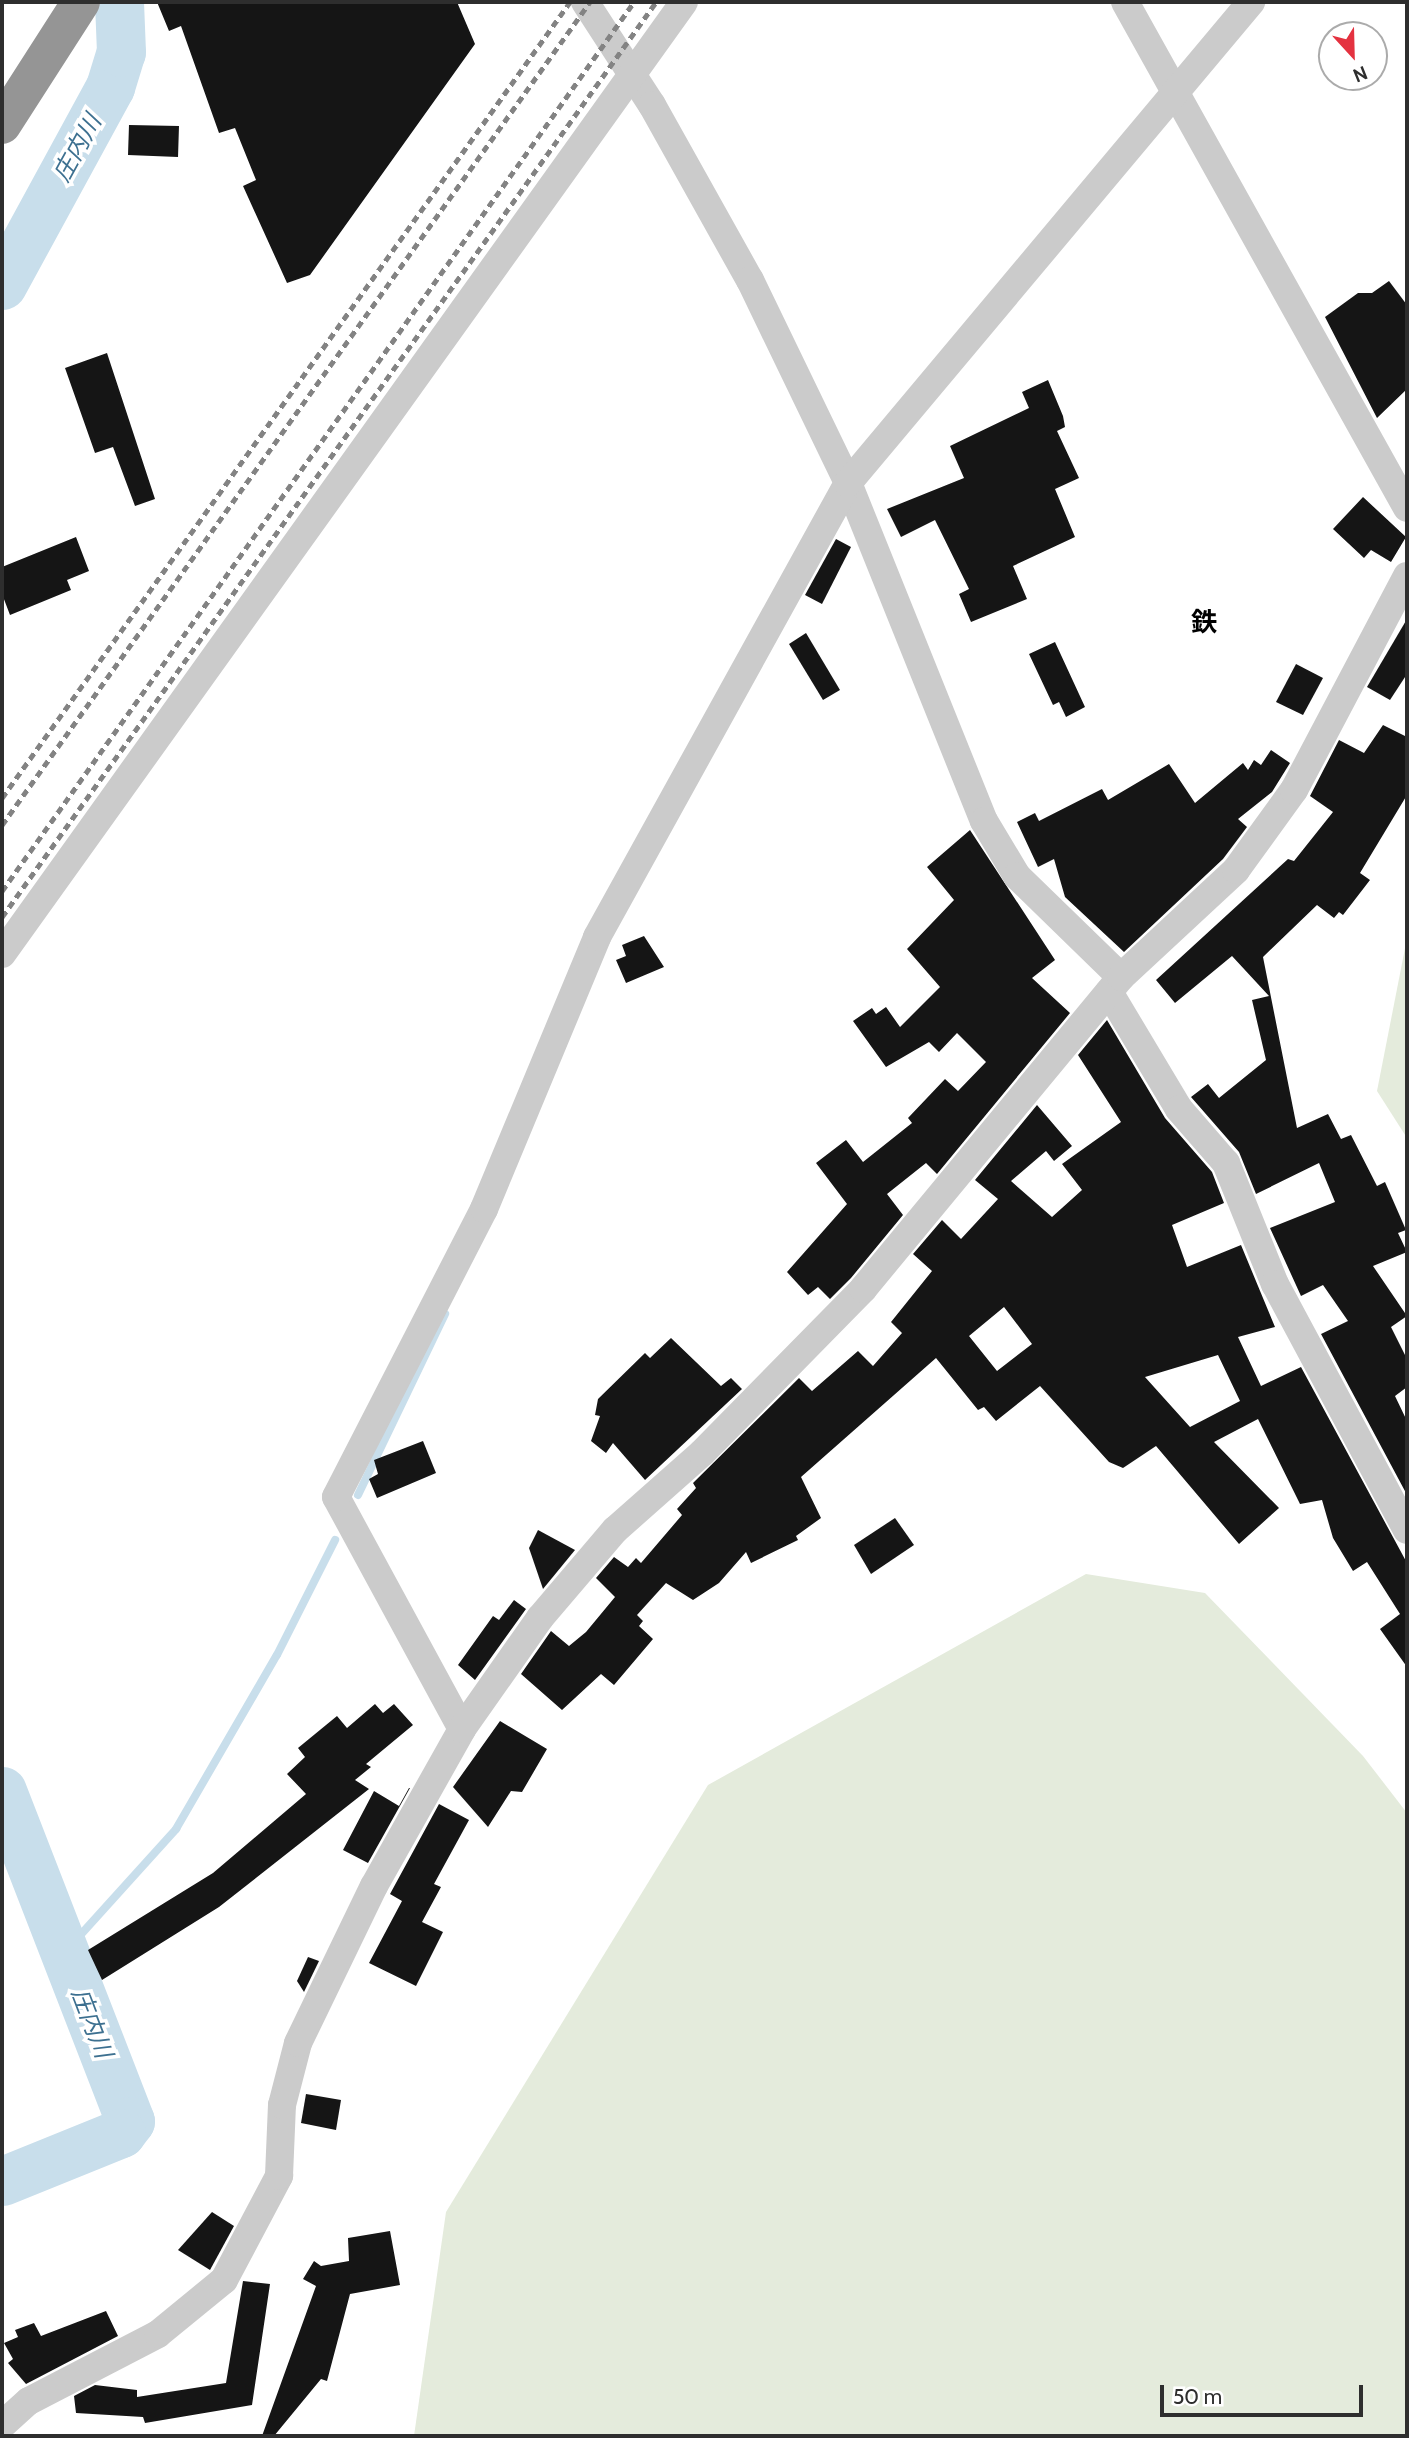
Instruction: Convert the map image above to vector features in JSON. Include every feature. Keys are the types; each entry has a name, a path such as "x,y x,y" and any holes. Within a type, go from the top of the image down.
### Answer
{"highway":[{"path":"2,125 81,2"}],"street":[{"path":"585,2 632,75 750,280 848,483 984,821 1017,876 1115,984 1179,1109 1226,1163 1275,1284 1407,1530"},
{"path":"2,954 684,2"},
{"path":"1125,2 1173,97 1245,211 1303,326 1407,508"},
{"path":"462,1728 336,1497 484,1209 597,937 848,483 1251,2"},
{"path":"2,2425 29,2401 158,2334 224,2280 279,2176 282,2105 298,2043 374,1886 462,1728 540,1618 615,1530 702,1453 863,1289 1115,984 1236,870 1271,826 1407,576"}],"green space":[{"path":"1407,938 1407,1138 1377,1091"},
{"path":"1086,1574 1205,1593 1363,1756 1407,1813 1407,2436 414,2436 446,2212 708,1785"}],"building":[{"path":"157,2 457,2 475,44 310,275 287,283 243,186 256,180 235,128 219,133 181,26 169,31"},
{"path":"129,125 179,126 178,157 128,155"},
{"path":"1389,281 1407,305 1407,389 1377,418 1325,317 1358,293 1372,293"},
{"path":"107,353 155,499 135,506 113,447 95,453 65,368"},
{"path":"1048,380 1065,427 1057,431 1079,478 1055,489 1075,537 1013,566 1027,599 971,622 959,594 969,589 935,520 901,537 887,509 964,478 950,446 1029,408 1022,392"},
{"path":"1363,497 1406,537 1391,562 1371,550 1364,558 1333,529"},
{"path":"76,537 89,571 67,580 71,590 10,615 2,594 2,567"},
{"path":"836,539 851,547 822,604 805,595"},
{"path":"1407,619 1407,674 1390,700 1367,687"},
{"path":"806,633 840,690 823,700 789,644"},
{"path":"1055,642 1085,707 1066,717 1059,702 1053,705 1029,654"},
{"path":"1296,664 1323,678 1303,715 1276,702"},
{"path":"1383,725 1407,737 1407,795 1360,873 1370,880 1343,915 1339,912 1334,918 1317,905 1263,957 1297,1128 1328,1114 1341,1139 1351,1135 1377,1186 1385,1182 1406,1230 1398,1233 1407,1252 1373,1266 1407,1316 1391,1327 1407,1359 1407,1387 1395,1396 1407,1421 1406,1493 1321,1334 1348,1321 1323,1285 1301,1296 1270,1228 1335,1202 1319,1163 1256,1194 1239,1152 1191,1097 1208,1084 1219,1098 1266,1060 1252,1000 1269,996 1232,956 1175,1003 1156,980 1288,859 1294,861 1333,812 1310,796 1339,740 1364,753"},
{"path":"1271,750 1290,763 1272,792 1238,819 1247,827 1223,859 1124,952 1065,897 1054,859 1038,867 1017,822 1035,813 1039,821 1102,789 1108,800 1169,764 1195,803 1243,763 1248,770 1254,760 1261,765"},
{"path":"970,830 1055,960 1032,978 1070,1013 937,1174 926,1163 887,1194 903,1215 851,1278 830,1299 818,1287 808,1295 787,1272 847,1204 816,1163 846,1140 863,1162 912,1123 908,1118 945,1079 958,1091 986,1062 957,1033 939,1052 929,1042 886,1067 853,1021 872,1008 876,1014 886,1007 900,1027 940,987 907,949 954,900 927,867"},
{"path":"644,936 664,967 626,983 616,960 626,956 622,945"},
{"path":"1107,1020 1165,1118 1212,1172 1224,1203 1172,1225 1187,1267 1241,1245 1275,1327 1238,1337 1261,1386 1301,1367 1407,1563 1407,1667 1380,1629 1400,1614 1367,1562 1353,1571 1333,1538 1322,1500 1300,1504 1258,1419 1214,1442 1279,1508 1239,1544 1156,1446 1123,1468 1109,1462 1040,1386 996,1421 984,1407 978,1410 936,1358 801,1477 821,1518 796,1536 798,1540 751,1563 746,1552 719,1583 693,1600 666,1583 637,1615 643,1621 639,1626 653,1639 614,1685 601,1674 562,1710 521,1674 551,1631 569,1646 586,1632 615,1597 596,1578 614,1557 628,1567 636,1558 641,1563 682,1515 677,1509 696,1488 693,1483 799,1378 812,1391 858,1351 873,1366 902,1333 891,1322 932,1271 913,1254 942,1220 961,1239 998,1199 975,1180 1037,1105 1072,1146 1054,1161 1046,1151 1011,1181 1052,1217 1082,1190 1062,1164 1121,1122 1078,1055","holes":["1004,1307 1032,1344 997,1371 969,1336","1218,1355 1240,1401 1190,1427 1145,1377"]},
{"path":"671,1338 721,1386 731,1378 742,1389 645,1480 613,1443 606,1453 591,1441 600,1416 595,1415 598,1399 645,1353 650,1358"},
{"path":"423,1441 436,1473 377,1498 369,1479 378,1474 374,1460"},
{"path":"895,1518 914,1545 871,1574 854,1545"},
{"path":"538,1530 575,1550 543,1589 529,1548"},
{"path":"514,1600 526,1609 475,1680 458,1665 493,1616 499,1620"},
{"path":"375,1704 383,1713 394,1704 413,1725 366,1764 371,1767 355,1780 369,1789 219,1907 102,1980 88,1950 213,1873 306,1794 287,1774 305,1757 298,1748 337,1716 347,1728"},
{"path":"500,1721 547,1749 522,1792 511,1791 488,1827 453,1787"},
{"path":"409,1788 368,1863 343,1850 374,1791 399,1806"},
{"path":"439,1804 469,1820 434,1884 441,1887 422,1922 443,1932 416,1986 369,1963 402,1901 390,1894"},
{"path":"308,1957 319,1961 304,1992 297,1981"},
{"path":"306,2094 341,2100 336,2130 301,2123"},
{"path":"212,2212 234,2226 210,2270 178,2250"},
{"path":"390,2231 400,2285 350,2294 327,2381 321,2379 274,2436 262,2436 316,2286 303,2279 314,2261 321,2266 349,2261 348,2238"},
{"path":"243,2281 270,2284 252,2405 145,2423 143,2417 76,2413 74,2396 95,2385 137,2390 137,2397 226,2383"},
{"path":"106,2311 118,2336 26,2384 8,2363 13,2359 4,2343 18,2337 15,2330 34,2323 41,2336"}],"waterway":[{"name":"庄内川","path":"2,285 110,87 121,52 119,2"},
{"path":"358,1495 445,1314"},
{"path":"65,1952 176,1829 277,1655 335,1540"},
{"name":"庄内川","path":"2,1791 130,2121 121,2133 2,2181"}],"railway":[{"path":"2,798 570,2"},
{"path":"2,825 590,2"},
{"path":"2,891 634,2"},
{"path":"2,917 656,2"}],"district":[{"name":"鉄","path":"1204,623"}]}
